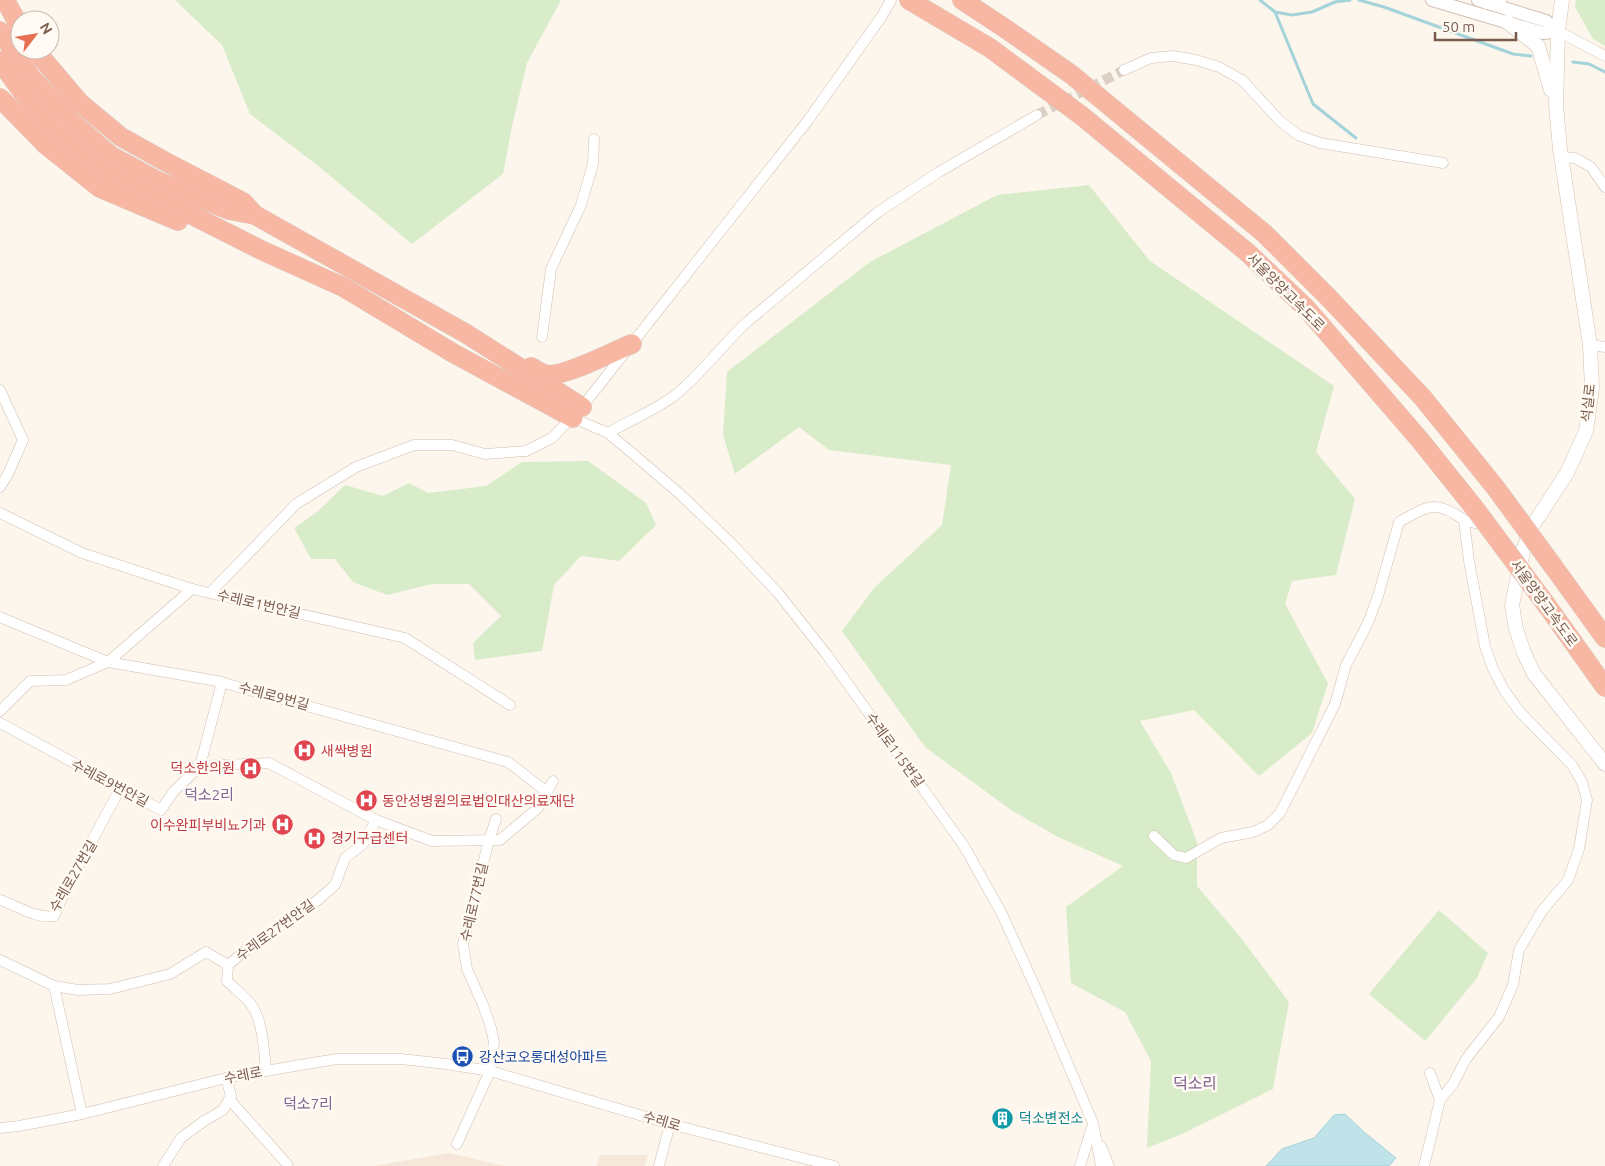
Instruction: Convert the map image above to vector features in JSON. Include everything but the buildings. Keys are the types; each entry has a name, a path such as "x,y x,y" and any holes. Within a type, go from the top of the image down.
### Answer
{"highway":[{"name":"서울양양고속도로","path":"962,0 1006,28 1072,75 1265,234 1329,298 1423,398 1495,487 1605,638"},
{"name":"서울양양고속도로","path":"914,3 990,48 1082,116 1248,254 1306,308 1420,440 1476,510 1605,687"},
{"path":"0,31 31,77 72,122 110,155 158,181 211,203 229,210 255,214"},
{"path":"43,60 80,103 121,137 243,202 255,214 352,268 496,353 578,413"},
{"path":"0,61 56,134 83,156 113,175 261,250 343,287 453,353 578,413"},
{"path":"0,98 46,145 100,188 178,221 261,250"},
{"path":"496,353 509,355 546,374 560,373 583,366 632,344"}],"main road":[{"name":"석실로","path":"1562,0 1558,32 1556,105 1590,346 1592,388 1586,430 1567,472 1531,528 1523,551 1512,606 1516,629 1534,674 1605,764"},
{"path":"1507,22 1538,46 1556,105"}],"street":[{"path":"210,592 296,504 356,467 414,445 452,444 485,454 526,451 552,438 578,413 810,119 882,16 891,0"},
{"path":"1432,0 1543,33 1558,32"},
{"path":"1488,1 1546,21 1558,32 1605,56"},
{"path":"1124,70 1151,58 1173,56 1196,60 1219,67 1242,80 1280,121 1298,135 1320,142 1443,163"},
{"path":"608,433 675,396 729,338 878,212 938,172 1037,115"},
{"path":"542,337 551,269 581,205 593,164 594,139"},
{"path":"1562,157 1575,158 1591,167 1605,187"},
{"path":"1590,346 1605,347"},
{"path":"0,390 23,440 0,487"},
{"name":"수레로115번길","path":"578,413 632,452 688,502 731,543 778,593 827,655 964,846 1002,914 1036,989 1093,1125 1100,1166"},
{"path":"1154,836 1174,855 1186,858 1221,838 1253,832 1268,825 1280,813 1335,704 1346,665 1368,623 1378,596 1399,522 1425,508 1436,506 1451,511 1464,520 1492,528 1514,550 1523,551"},
{"name":"수레로1번안길","path":"0,513 82,553 192,588 405,638 510,705"},
{"path":"1424,1166 1440,1100 1453,1084 1466,1059 1499,1017 1512,986 1519,950 1542,911 1568,880 1578,849 1586,800 1582,782 1572,765 1520,711 1504,690 1493,670 1484,636 1469,560 1464,520"},
{"path":"0,711 30,681 66,680 108,662 192,588"},
{"name":"수레로9번길","path":"0,617 108,662 222,682 508,762 547,792"},
{"path":"222,682 200,766 269,763 376,820 432,841 500,840 538,808 553,781"},
{"name":"수레로9번안길","path":"0,723 161,810 174,791 200,766"},
{"name":"수레로27번길","path":"0,900 30,912 48,917 54,916 120,789"},
{"name":"수레로77번길","path":"490,1071 494,1042 492,1028 467,969 462,944 496,819"},
{"name":"수레로27번안길","path":"0,960 54,986 78,990 110,989 170,974 206,952 228,965 257,941 312,905 335,885 345,858 363,844 376,820"},
{"path":"228,965 227,981 251,1004 261,1029 266,1071"},
{"path":"54,986 82,1114"},
{"name":"수레로","path":"0,1128 82,1114 226,1078 337,1058 401,1059 490,1071 670,1124 834,1166"},
{"path":"457,1144 490,1071"},
{"path":"1430,1073 1440,1100"},
{"path":"163,1166 181,1138 223,1110 231,1096 226,1078"},
{"path":"229,1099 288,1164 287,1166"},
{"path":"659,1166 670,1124"},
{"path":"1080,1166 1093,1125"},
{"path":"1093,1125 1109,1166"}],"shaded area":[{"path":"449,1153 505,1166 374,1166"},
{"path":"600,1155 648,1155 645,1166 597,1166"}],"green space":[{"path":"175,0 561,0 527,63 503,174 412,244 317,165 250,114 222,45"},
{"path":"1576,0 1605,0 1605,46 1593,39 1575,7"},
{"path":"1089,185 1150,261 1334,386 1316,452 1355,499 1336,575 1292,581 1285,604 1328,683 1312,733 1259,776 1194,710 1140,721 1171,773 1197,842 1197,886 1241,938 1289,1002 1273,1089 1182,1134 1147,1148 1151,1061 1125,1012 1071,983 1066,907 1123,866 1058,837 1011,810 925,747 842,631 874,588 942,525 951,465 829,450 799,427 735,474 723,435 727,372 870,262 997,195"},
{"path":"588,461 646,503 656,525 619,561 581,556 554,585 542,651 475,660 473,643 501,616 469,584 432,584 387,595 353,582 335,559 311,559 294,528 317,512 345,485 383,496 409,483 428,493 486,486 522,462"},
{"path":"1439,910 1488,953 1477,978 1425,1041 1369,994"}],"water":[{"path":"1345,1114 1396,1158 1389,1166 1266,1166 1282,1149 1314,1138 1334,1115"}],"waterway":[{"path":"1260,0 1275,12 1292,15 1312,12 1335,2 1350,0"},
{"path":"1359,0 1384,7 1513,54 1531,56"},
{"path":"1275,12 1313,104 1356,138"},
{"path":"1573,62 1589,64 1605,72"}],"tunnel":[{"path":"1037,115 1124,70"}],"place":[{"name":"새싹병원","path":"305,751"},
{"name":"덕소한의원","path":"251,768"},
{"name":"동안성병원의료법인대산의료재단","path":"366,801"},
{"name":"이수완피부비뇨기과","path":"282,825"},
{"name":"경기구급센터","path":"315,838"},
{"name":"강산코오롱대성아파트","path":"463,1057"},
{"name":"덕소변전소","path":"1003,1118"}],"district":[{"name":"덕소2리","path":"209,795"},
{"name":"덕소리","path":"1195,1083"},
{"name":"덕소7리","path":"308,1104"}]}
